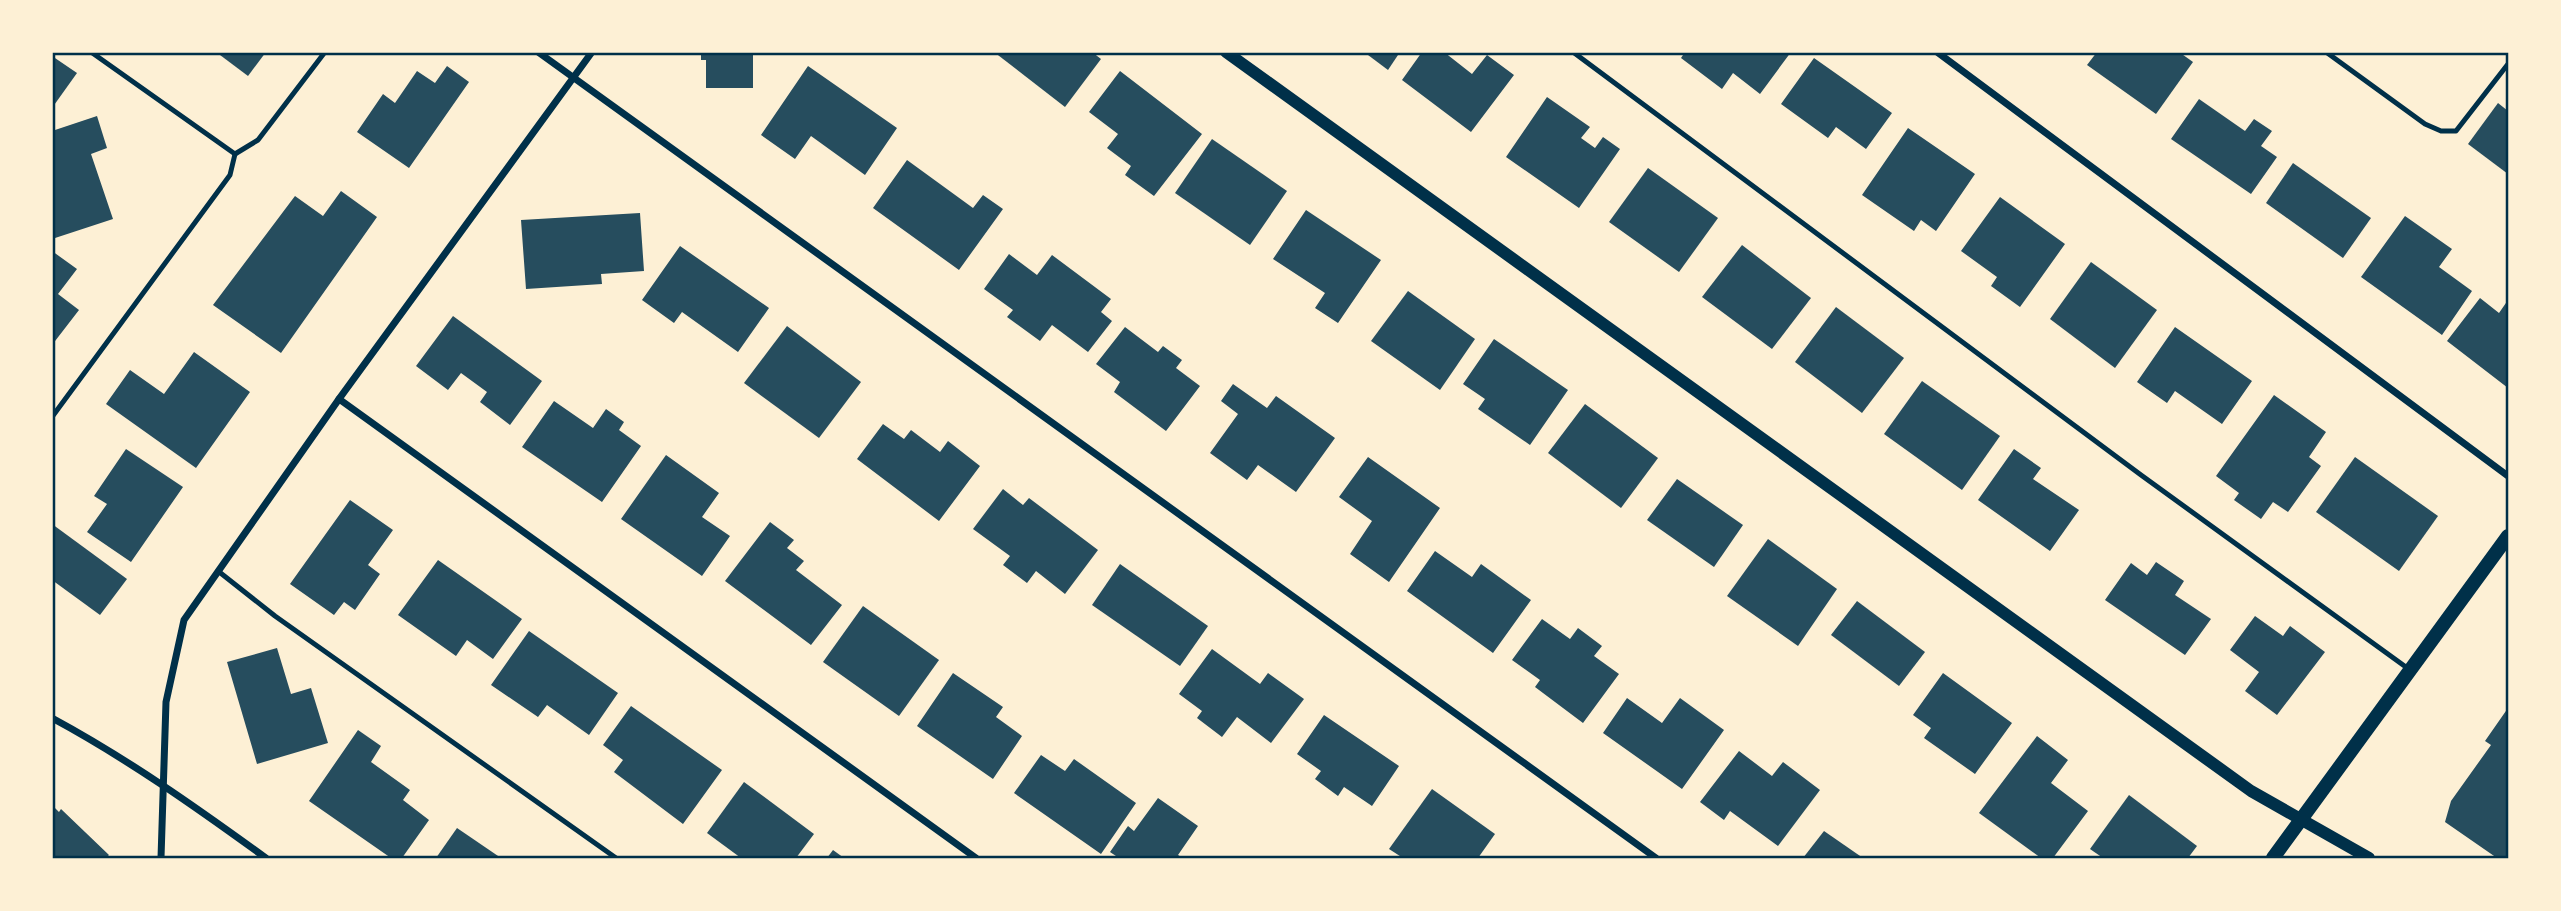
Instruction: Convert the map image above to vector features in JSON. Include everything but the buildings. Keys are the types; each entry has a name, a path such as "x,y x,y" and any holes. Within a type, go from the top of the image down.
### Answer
{"main road":[{"path":"2273,859 2508,536"}],"street":[{"path":"538,52 1656,859"},
{"path":"161,859 166,702 184,621 339,399 592,52"},
{"path":"1226,52 2251,791 2370,859"},
{"path":"1937,52 2508,476"},
{"path":"339,399 976,859"},
{"path":"52,718 110,750 162,784 266,859"}],"lane":[{"path":"91,52 236,154"},
{"path":"52,417 230,175 236,154 258,140 325,52"},
{"path":"1573,52 2141,475 2411,671"},
{"path":"2326,52 2425,124 2441,131 2456,131 2508,64"},
{"path":"218,571 286,624 616,859"}]}
